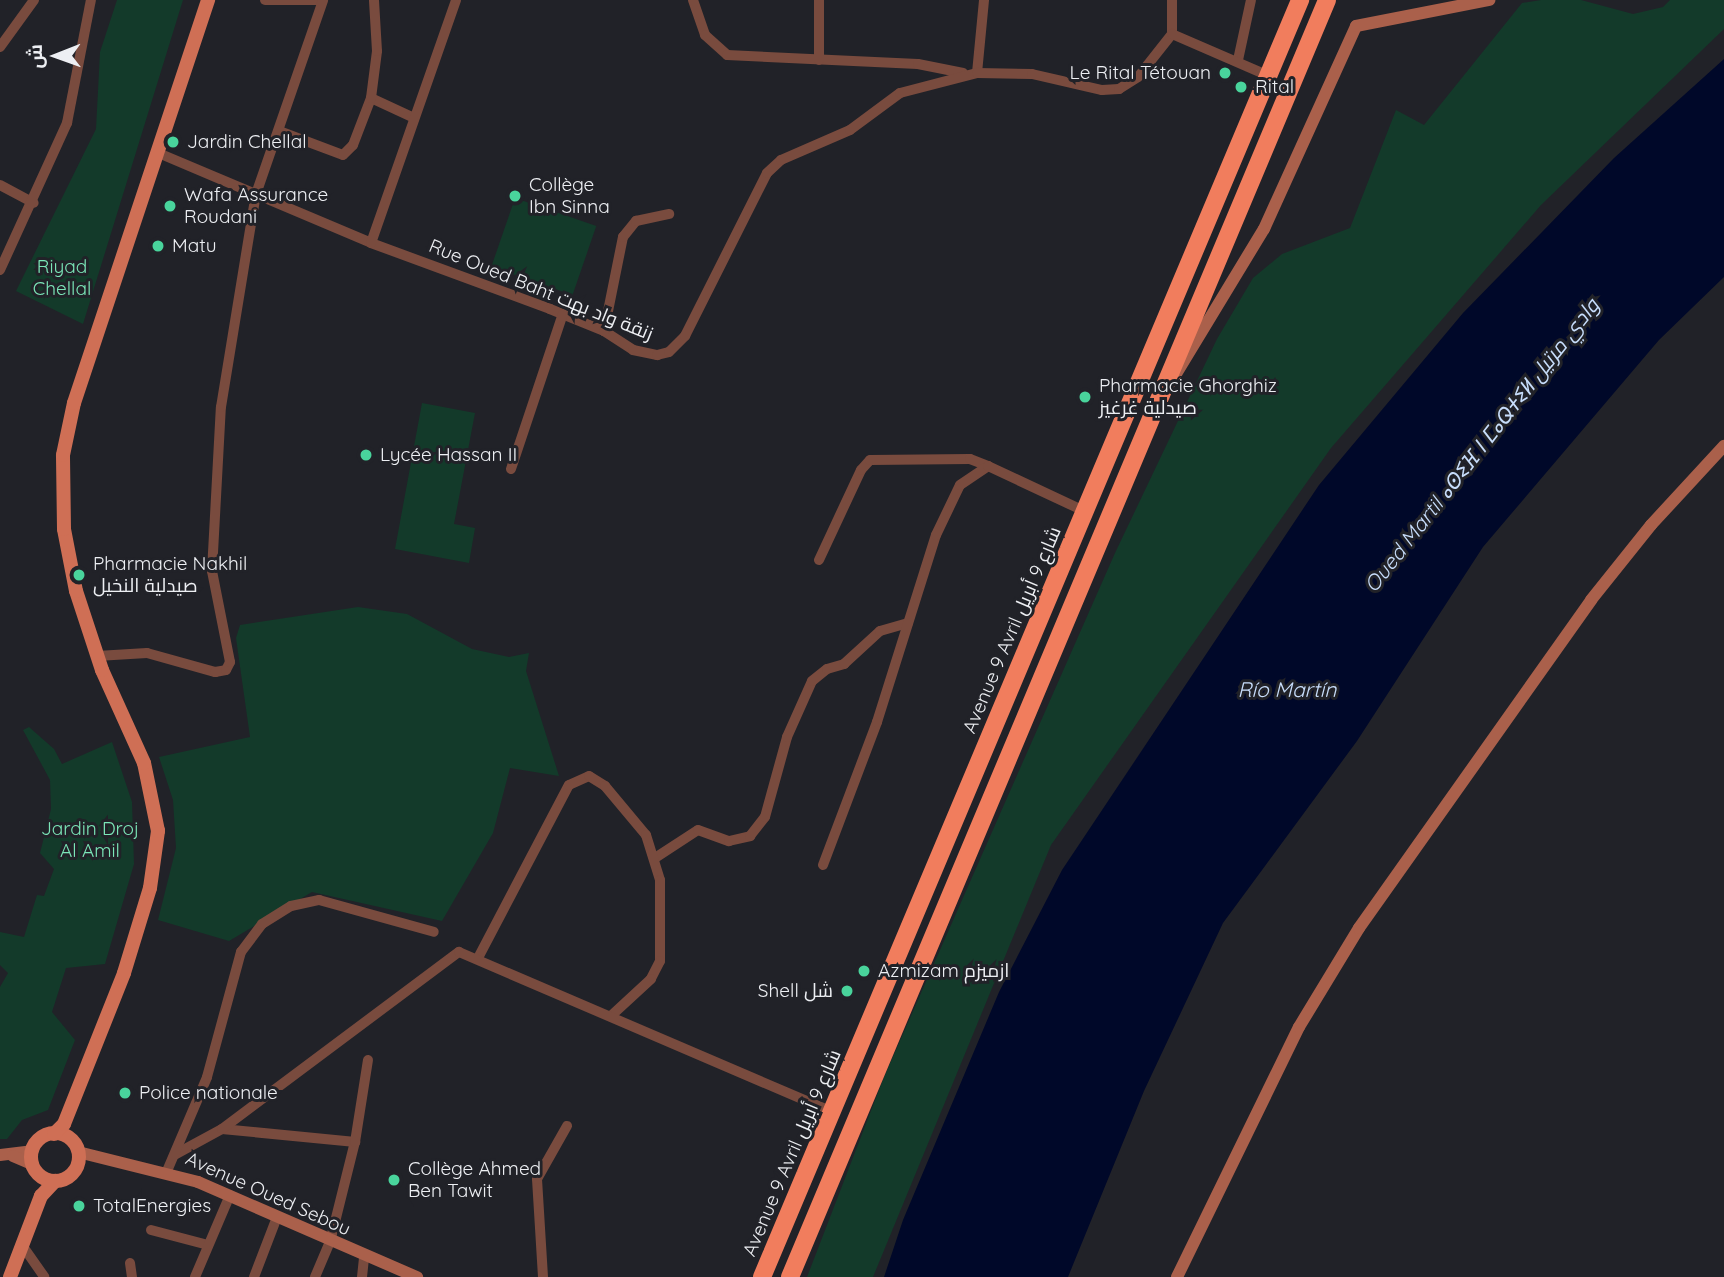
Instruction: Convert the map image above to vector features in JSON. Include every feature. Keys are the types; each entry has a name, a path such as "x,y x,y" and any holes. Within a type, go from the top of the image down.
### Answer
{"highway":[{"name":"Avenue 9 Avril شارع 9 أبريل","path":"762,1277 1300,0"},
{"path":"790,1275 1328,0"}],"main road":[{"path":"62,1132 124,973 150,888 157,844 154,800 144,763 97,656 76,592 64,529 63,455 74,403 208,0"},
{"path":"10,1277 41,1196 55,1181 73,1172 78,1157 62,1132"},
{"path":"41,1196 34,1163 40,1139 62,1132"},
{"path":"34,1163 55,1181"}],"street":[{"path":"0,47 33,0"},
{"path":"0,270 34,203 67,123 91,0"},
{"path":"97,656 146,653 215,672 226,670 230,662 215,593 212,551 221,407 257,194 320,0 265,0"},
{"path":"279,131 343,155 353,145 371,98 377,51 374,0"},
{"path":"371,243 456,0"},
{"path":"694,0 705,35 727,55 918,64 972,74 984,0"},
{"path":"819,0 819,60"},
{"path":"1172,0 1172,34 1238,60 1269,76"},
{"path":"1238,60 1251,0"},
{"path":"1164,390 1197,344 1264,229 1356,26 1489,0"},
{"name":"Rue Oued Baht زنقة واد بهت","path":"156,152 371,243 563,314 604,331 646,355 669,352 685,336 774,166 850,130 900,93 972,74 1032,74 1102,90 1119,89 1138,77 1172,34"},
{"path":"371,98 414,118"},
{"path":"0,184 34,203"},
{"path":"604,331 623,237 636,221 669,214"},
{"path":"511,469 563,314"},
{"path":"1177,1277 1299,1027 1359,928 1591,600 1651,524 1724,446"},
{"path":"819,559 861,470 870,460 970,459 1086,512"},
{"path":"823,865 877,722 950,504 960,485 988,466"},
{"path":"655,858 698,830 729,841 750,836 765,817 787,737 812,681 827,668 844,664 880,631 908,623"},
{"path":"478,958 569,785 582,777 606,786 646,835 655,858 662,915 660,961 651,979 612,1015"},
{"path":"167,1171 207,1077 241,952 250,936 276,912 319,900 434,932"},
{"path":"176,1154 222,1129 459,952 612,1015 832,1112"},
{"path":"315,1277 330,1242 355,1142 368,1060"},
{"path":"542,1277 537,1179 567,1126"},
{"path":"222,1129 355,1142"},
{"path":"6,1155 34,1163"},
{"name":"Avenue Oued Sebou","path":"78,1157 167,1171 230,1195 364,1257 417,1277"},
{"path":"195,1277 230,1195"},
{"path":"254,1277 277,1217"},
{"path":"151,1230 208,1245"},
{"path":"22,1245 44,1277"},
{"path":"362,1277 364,1257"},
{"path":"130,1263 132,1277"}],"green space":[{"name":"Riyad Chellal","path":"117,0 183,0 83,324 16,291 96,129 100,52"},
{"path":"1581,0 1633,14 1663,7 1670,0 1724,0 1724,29 1541,205 1331,448 1051,845 873,1277 807,1277 884,1077 1115,553 1217,339 1253,278 1282,254 1350,228 1396,110 1424,125 1522,3"},
{"path":"515,198 596,226 573,295 491,267"},
{"path":"422,403 475,413 454,524 475,528 469,563 395,549"},
{"path":"358,607 407,614 472,649 509,657 529,653 526,671 559,776 510,768 493,833 442,921 312,892 229,941 158,920 176,848 173,800 159,757 250,737 236,638 240,625"},
{"name":"Jardin Droj Al Amil","path":"29,727 54,749 62,764 112,742 132,802 134,864 105,964 66,968 52,1012 75,1040 48,1110 22,1120 7,1139 0,1139 0,987 8,973 0,965 0,932 24,937 37,895 44,896 54,869 40,853 51,809 50,780 23,730"}],"water":[{"name":"Río Martín","path":"1724,59 1724,277 1659,340 1483,547 1357,741 1223,923 1144,1091 1068,1277 884,1277 903,1220 999,992 1062,870 1319,485 1463,313 1614,158"}],"place":[{"name":"Le Rital Tétouan","path":"1225,73"},
{"name":"Rital","path":"1241,87"},
{"name":"Jardin Chellal","path":"173,142"},
{"name":"Collège Ibn Sinna","path":"515,196"},
{"name":"Wafa Assurance Roudani","path":"170,206"},
{"name":"Matu","path":"158,246"},
{"name":"Pharmacie Ghorghiz صيدلية غرغيز","path":"1085,397"},
{"name":"Lycée Hassan II","path":"366,455"},
{"name":"Pharmacie Nakhil صيدلية النخيل","path":"79,575"},
{"name":"Azmizam ازميزم","path":"864,971"},
{"name":"Shell شل","path":"847,991"},
{"name":"Police nationale","path":"125,1093"},
{"name":"Collège Ahmed Ben Tawit","path":"394,1180"},
{"name":"TotalEnergies","path":"79,1206"}],"water label":[{"name":"Oued Martil ⴰⵙⵉⴼ ⵏ ⵎⴰⵕⵜⵉⵍ وادي مرتيل","path":"1481,445"}]}
